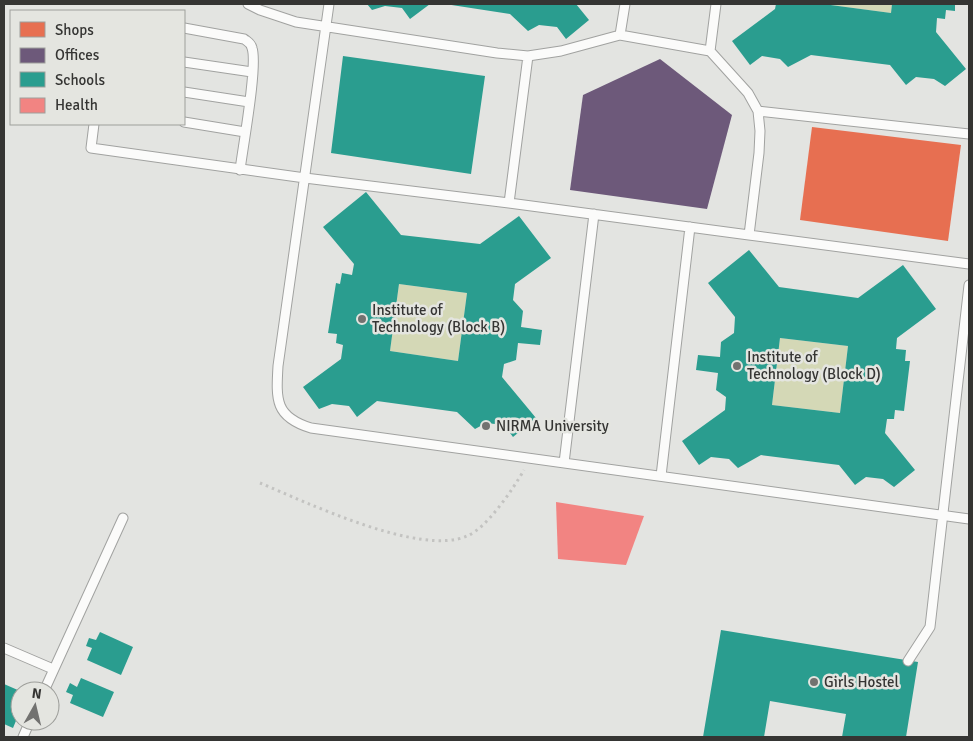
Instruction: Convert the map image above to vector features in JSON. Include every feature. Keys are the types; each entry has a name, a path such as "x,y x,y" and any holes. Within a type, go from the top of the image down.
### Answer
{"lane":[{"path":"248,4 296,22 528,56 561,52 620,35 710,51 748,93 758,111 760,131 759,153 749,235"},
{"path":"329,4 278,366 277,383 283,414 297,424 311,428 969,519"},
{"path":"620,35 625,4"},
{"path":"710,51 716,4"},
{"path":"185,28 244,39 250,43 253,49 249,102 240,170"},
{"path":"509,203 528,56"},
{"path":"185,62 252,72"},
{"path":"185,92 249,102"},
{"path":"758,111 969,134"},
{"path":"185,122 245,132"},
{"path":"94,125 91,148 240,170 509,203 969,264"},
{"path":"564,463 594,214"},
{"path":"661,476 690,227"},
{"path":"908,661 930,627 941,515 969,285"},
{"path":"48,681 123,518"},
{"path":"4,648 53,670"}],"path":[{"path":"260,483 360,524 414,537 456,541 474,532 503,502 531,459"}],"green space":[{"path":"823,4 892,4 891,13"},
{"path":"399,284 467,293 458,361 390,351"},
{"path":"780,338 848,346 840,413 772,405"}],"building: Shops":[{"path":"812,127 961,145 948,241 800,220"}],"building: Offices":[{"path":"660,59 732,115 707,209 570,190 583,95"}],"building: Schools":[{"path":"367,4 430,4 410,19 402,8 385,6 372,10"},
{"path":"445,4 576,4 589,20 566,39 557,27 539,25 528,31 510,14"},
{"path":"776,4 823,4 891,13 892,4 955,4 955,11 946,10 945,19 937,18 936,32 966,69 945,86 934,79 916,77 906,85 890,65 811,55 788,67 780,59 762,56 750,65 732,41 775,9"},
{"path":"343,56 485,76 471,174 331,153"},
{"name":"Institute of Technology (Block B)","path":"366,192 401,235 480,244 519,216 551,258 515,284 513,300 523,311 521,327 542,330 540,345 518,343 516,360 504,364 502,377 536,418 513,437 504,425 486,423 475,429 457,412 377,401 357,417 349,406 332,404 319,409 303,387 341,359 343,345 336,343 337,334 328,333 336,283 340,284 342,273 352,275 354,264 323,227","holes":["399,284 467,293 458,361 390,351"]},
{"name":"Institute of Technology (Block D)","path":"749,250 779,287 858,298 903,265 936,309 897,338 896,349 906,350 905,361 910,361 904,411 895,410 894,419 887,419 885,433 915,470 894,487 883,479 866,477 855,485 839,465 761,455 738,468 729,459 711,457 699,465 682,441 725,410 726,397 716,390 718,373 696,370 698,355 720,357 721,342 734,333 735,317 708,283","holes":["780,338 848,346 840,413 772,405"]},
{"name":"Girls Hostel","path":"721,630 918,662 906,737 842,737 846,714 770,701 764,737 703,737"},
{"path":"100,632 133,647 121,675 87,660 92,648 86,646 89,638 96,640"},
{"path":"81,678 114,692 103,717 70,703 73,695 66,692 70,683 77,687"},
{"path":"4,684 10,687 10,727 4,724"}],"building: Health":[{"path":"556,502 644,516 626,565 558,559"}],"place":[{"name":"Institute of Technology (Block B)","path":"362,319"},
{"name":"Institute of Technology (Block D)","path":"737,366"},
{"name":"NIRMA University","path":"486,426"},
{"name":"Girls Hostel","path":"814,682"}]}
